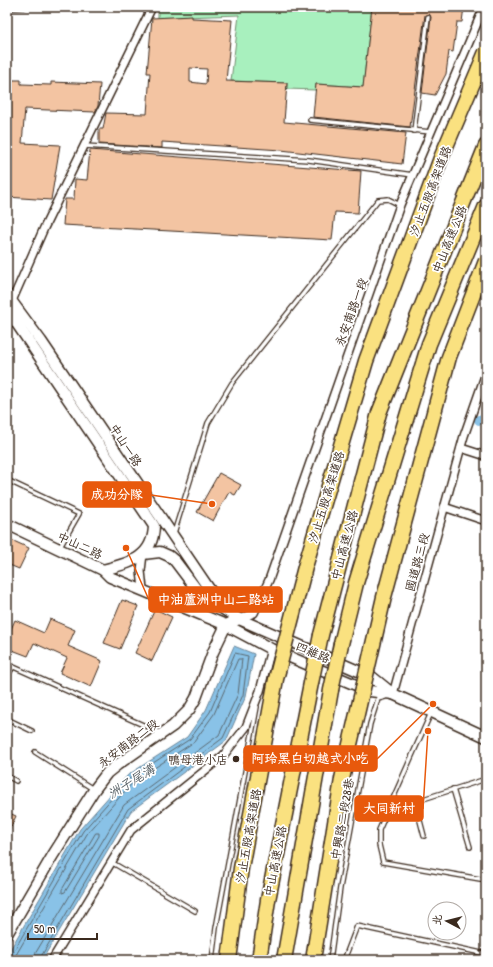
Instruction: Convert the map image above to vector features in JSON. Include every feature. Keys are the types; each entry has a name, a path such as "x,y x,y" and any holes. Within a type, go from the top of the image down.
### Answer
{"highway":[{"name":"汐止五股高架道路","path":"229,960 241,868 276,679 305,567 366,361 442,158 486,52"},
{"name":"中山高速公路","path":"259,960 268,900 321,635 379,413 486,146"},
{"name":"中山高速公路","path":"284,960 331,690 356,583 429,344 486,206"},
{"path":"313,960 342,779 384,596 449,357 486,261"}],"street":[{"path":"9,302 152,7"},
{"name":"永安南路一段","path":"239,619 254,613 269,580 400,205 484,7"},
{"name":"中山一路","path":"9,302 173,535 223,609"},
{"name":"中山一路","path":"9,302 154,526 153,540 143,554 127,564 103,570"},
{"name":"國道路三段","path":"393,694 464,436 486,373"},
{"path":"461,448 486,456"},
{"path":"444,507 486,520"},
{"name":"中山二路","path":"7,524 58,550 103,570 110,577 226,625"},
{"name":"中山一路","path":"143,554 160,552 169,556 175,561 200,594 239,619"},
{"path":"142,589 141,571 143,554"},
{"path":"226,625 239,619"},
{"name":"四維路","path":"239,619 372,677 393,694 431,713 486,737"},
{"name":"四維路","path":"226,625 271,649 370,691 393,694"},
{"name":"永安南路二段","path":"8,928 94,790 112,769 160,733 173,726 189,710 226,625"},
{"path":"52,960 130,830 223,756 246,727 260,691 271,649"}],"lane":[{"path":"7,8 24,7"},
{"path":"414,131 428,17"},
{"path":"310,120 431,132"},
{"path":"84,146 309,160 413,175"},
{"path":"173,535 208,423 232,383 378,200 388,199 400,205"},
{"path":"7,480 79,514 58,550"},
{"path":"7,664 160,733"},
{"path":"7,676 12,666"},
{"path":"212,960 216,928 260,691"},
{"name":"中興路二段28巷","path":"330,960 340,888 370,724 378,699 393,694"},
{"path":"431,713 379,830 379,845 383,862 486,880"},
{"path":"7,719 32,731"},
{"path":"35,752 94,790"},
{"path":"7,776 16,781"},
{"path":"424,836 417,809 420,800 486,779"},
{"path":"452,789 470,847"},
{"path":"111,862 195,911"},
{"path":"344,960 357,926 486,954"}],"green space":[{"path":"158,7 372,7 363,87 316,84 315,90 287,89 287,83 231,81 239,15 158,18"}],"water":[{"path":"234,646 254,654 246,696 226,741 131,811 42,960 7,960 7,955 80,829 128,775 187,737 206,710"}],"building":[{"path":"372,7 431,9 431,7 464,7 462,22 457,22 453,52 449,51 446,74 435,95 422,93 431,17 429,14 425,15 410,127 313,117 316,84 363,87"},
{"path":"192,16 192,18 232,20 226,81 287,83 284,122 406,133 402,164 281,150 162,142 162,148 99,144 99,129 103,129 106,113 147,114 150,73 147,73 152,18","holes":["190,68 207,69 206,84 190,82"]},
{"path":"7,80 21,80 21,84 51,85 51,82 100,84 98,106 95,112 25,109 22,143 60,145 51,200 7,197"},
{"path":"90,150 361,171 358,213 335,212 332,240 63,225 65,199 74,199 75,179 87,180"},
{"path":"219,473 241,485 235,495 229,492 213,521 197,512"},
{"path":"7,538 29,548 19,569 7,564"},
{"path":"122,600 138,606 120,649 104,643"},
{"path":"155,609 172,617 152,661 135,653"},
{"path":"50,619 75,630 68,646 102,661 91,687 60,673 67,658 34,643 28,656 7,648 7,638 15,620 44,633"},
{"path":"7,812 16,816 7,835"}],"waterway":[{"name":"洲子尾溝","path":"479,420 486,418"}],"place":[{"name":"成功分隊","path":"212,504"},
{"name":"中油蘆洲中山二路站","path":"126,548"},
{"name":"阿玲黑白切越式小吃","path":"433,704"},
{"name":"大同新村","path":"428,731"},
{"name":"鴨母港小店","path":"236,759"}]}
